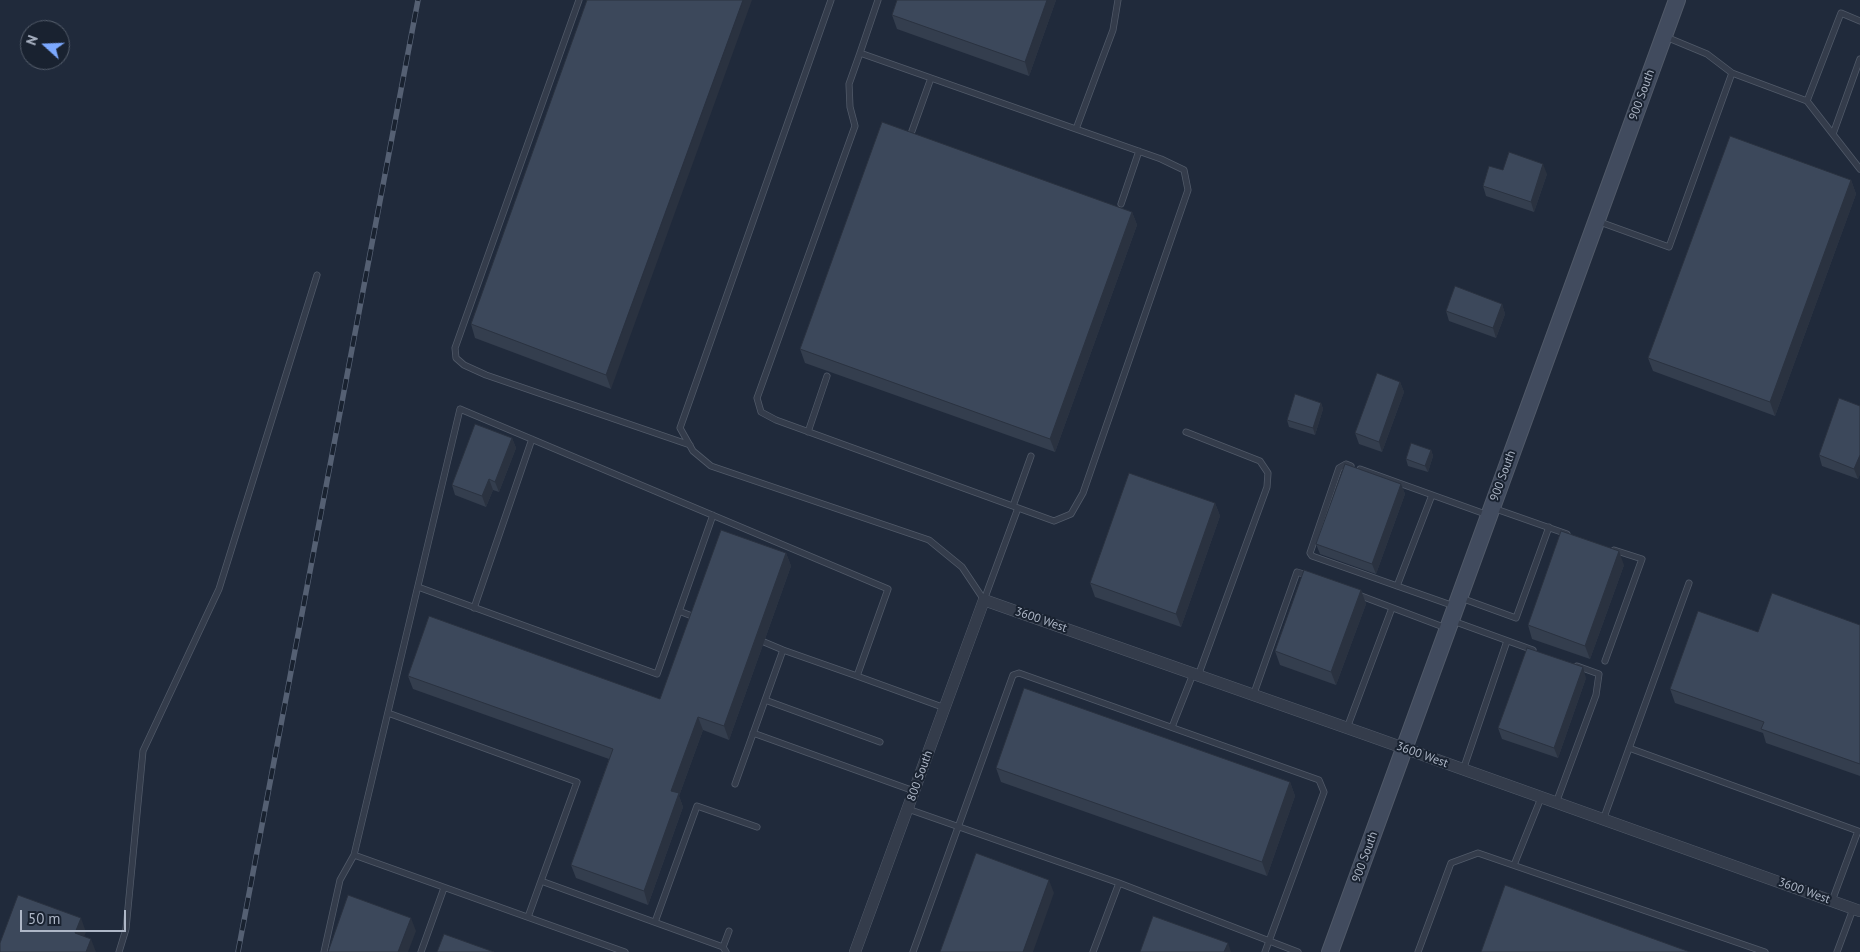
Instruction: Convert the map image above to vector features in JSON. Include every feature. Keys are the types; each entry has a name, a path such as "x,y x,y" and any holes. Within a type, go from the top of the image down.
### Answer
{"street":[{"name":"900 South","path":"1330,952 1677,0"},
{"name":"3600 West","path":"984,600 1856,910"},
{"name":"800 South","path":"856,952 984,600"}],"lane":[{"path":"578,0 455,348 456,358 464,366 486,375 690,445"},
{"path":"831,0 680,428 693,451 711,466 929,540 962,567 984,600"},
{"path":"860,53 1160,158 1184,170 1188,190 1083,493 1071,514 1054,521 808,432 776,420 762,412 757,398 855,126 850,106 849,84 878,0"},
{"path":"1076,130 1113,30 1118,0"},
{"path":"1807,101 1842,13 1860,21"},
{"path":"1664,36 1707,54 1732,73 1807,101 1860,169"},
{"path":"1833,134 1860,59"},
{"path":"1596,220 1668,247 1732,73"},
{"path":"912,131 931,78"},
{"path":"1121,204 1139,151"},
{"path":"119,952 126,929 142,751 219,589 317,275"},
{"path":"808,432 827,376"},
{"path":"324,952 340,880 354,855 460,409 888,589 857,676"},
{"path":"1172,728 1196,675 1267,486 1268,473 1260,461 1186,432"},
{"path":"474,608 532,439"},
{"path":"984,600 1031,456"},
{"path":"1544,654 1507,641 1397,586 1312,556 1310,553 1339,468 1346,464 1432,495 1549,527 1577,537"},
{"path":"1397,586 1432,495"},
{"path":"418,587 657,674 714,515"},
{"path":"1349,591 1392,608 1516,618 1549,527"},
{"path":"1605,547 1642,559 1605,661"},
{"path":"1253,696 1298,572 1315,578"},
{"path":"1603,820 1689,583"},
{"path":"1347,728 1392,608"},
{"path":"679,611 699,618"},
{"path":"1463,770 1507,641"},
{"path":"764,642 945,708"},
{"path":"735,784 783,650"},
{"path":"1556,803 1596,695 1599,674 1571,664"},
{"path":"913,952 1013,676 1019,673 1319,780 1324,792 1265,952"},
{"path":"765,700 880,742"},
{"path":"388,713 577,782 528,917"},
{"path":"753,733 914,791"},
{"path":"1629,748 1859,832 1832,901"},
{"path":"1514,865 1540,798"},
{"path":"655,922 697,806 757,828"},
{"path":"908,809 1119,883 1298,952"},
{"path":"1418,952 1451,863 1478,852 1765,952"},
{"path":"354,855 625,952"},
{"path":"541,881 724,949 729,931"},
{"path":"1093,952 1119,883"},
{"path":"421,952 444,888"},
{"path":"1837,952 1856,910"}],"building":[{"path":"587,0 743,0 606,375 471,324"},
{"path":"897,0 1047,0 1025,62 892,15"},
{"path":"882,122 1132,212 1050,439 800,349"},
{"path":"1730,136 1851,180 1770,402 1648,358"},
{"path":"1509,152 1543,164 1531,202 1483,186 1489,166 1503,170"},
{"path":"1455,286 1502,304 1493,328 1446,311"},
{"path":"1377,373 1400,382 1379,442 1355,433"},
{"path":"1295,394 1321,403 1313,428 1287,420"},
{"path":"1839,398 1860,406 1860,455 1854,469 1819,455"},
{"path":"475,424 512,438 495,482 489,479 482,496 452,485"},
{"path":"1411,443 1431,450 1425,466 1406,459"},
{"path":"1345,464 1401,484 1372,564 1316,544"},
{"path":"1129,473 1215,503 1176,614 1090,583"},
{"path":"721,530 786,553 724,726 698,717 671,791 679,793 644,891 571,865 613,749 408,676 429,616 660,699"},
{"path":"1561,531 1619,551 1585,646 1528,625"},
{"path":"1304,570 1361,590 1331,672 1275,651"},
{"path":"1772,593 1860,625 1860,764 1761,729 1764,722 1670,689 1698,611 1758,632"},
{"path":"1527,648 1583,667 1554,748 1498,728"},
{"path":"1024,688 1290,782 1262,862 996,768"},
{"path":"976,853 1049,880 1023,952 940,952"},
{"path":"1505,885 1690,952 1481,952"},
{"path":"18,895 81,918 75,933 91,939 86,952 0,952 0,943"},
{"path":"348,895 411,918 398,952 328,952"},
{"path":"1153,916 1228,943 1224,952 1140,952"},
{"path":"444,934 494,952 437,952"}],"railway":[{"path":"238,952 418,0"}]}
